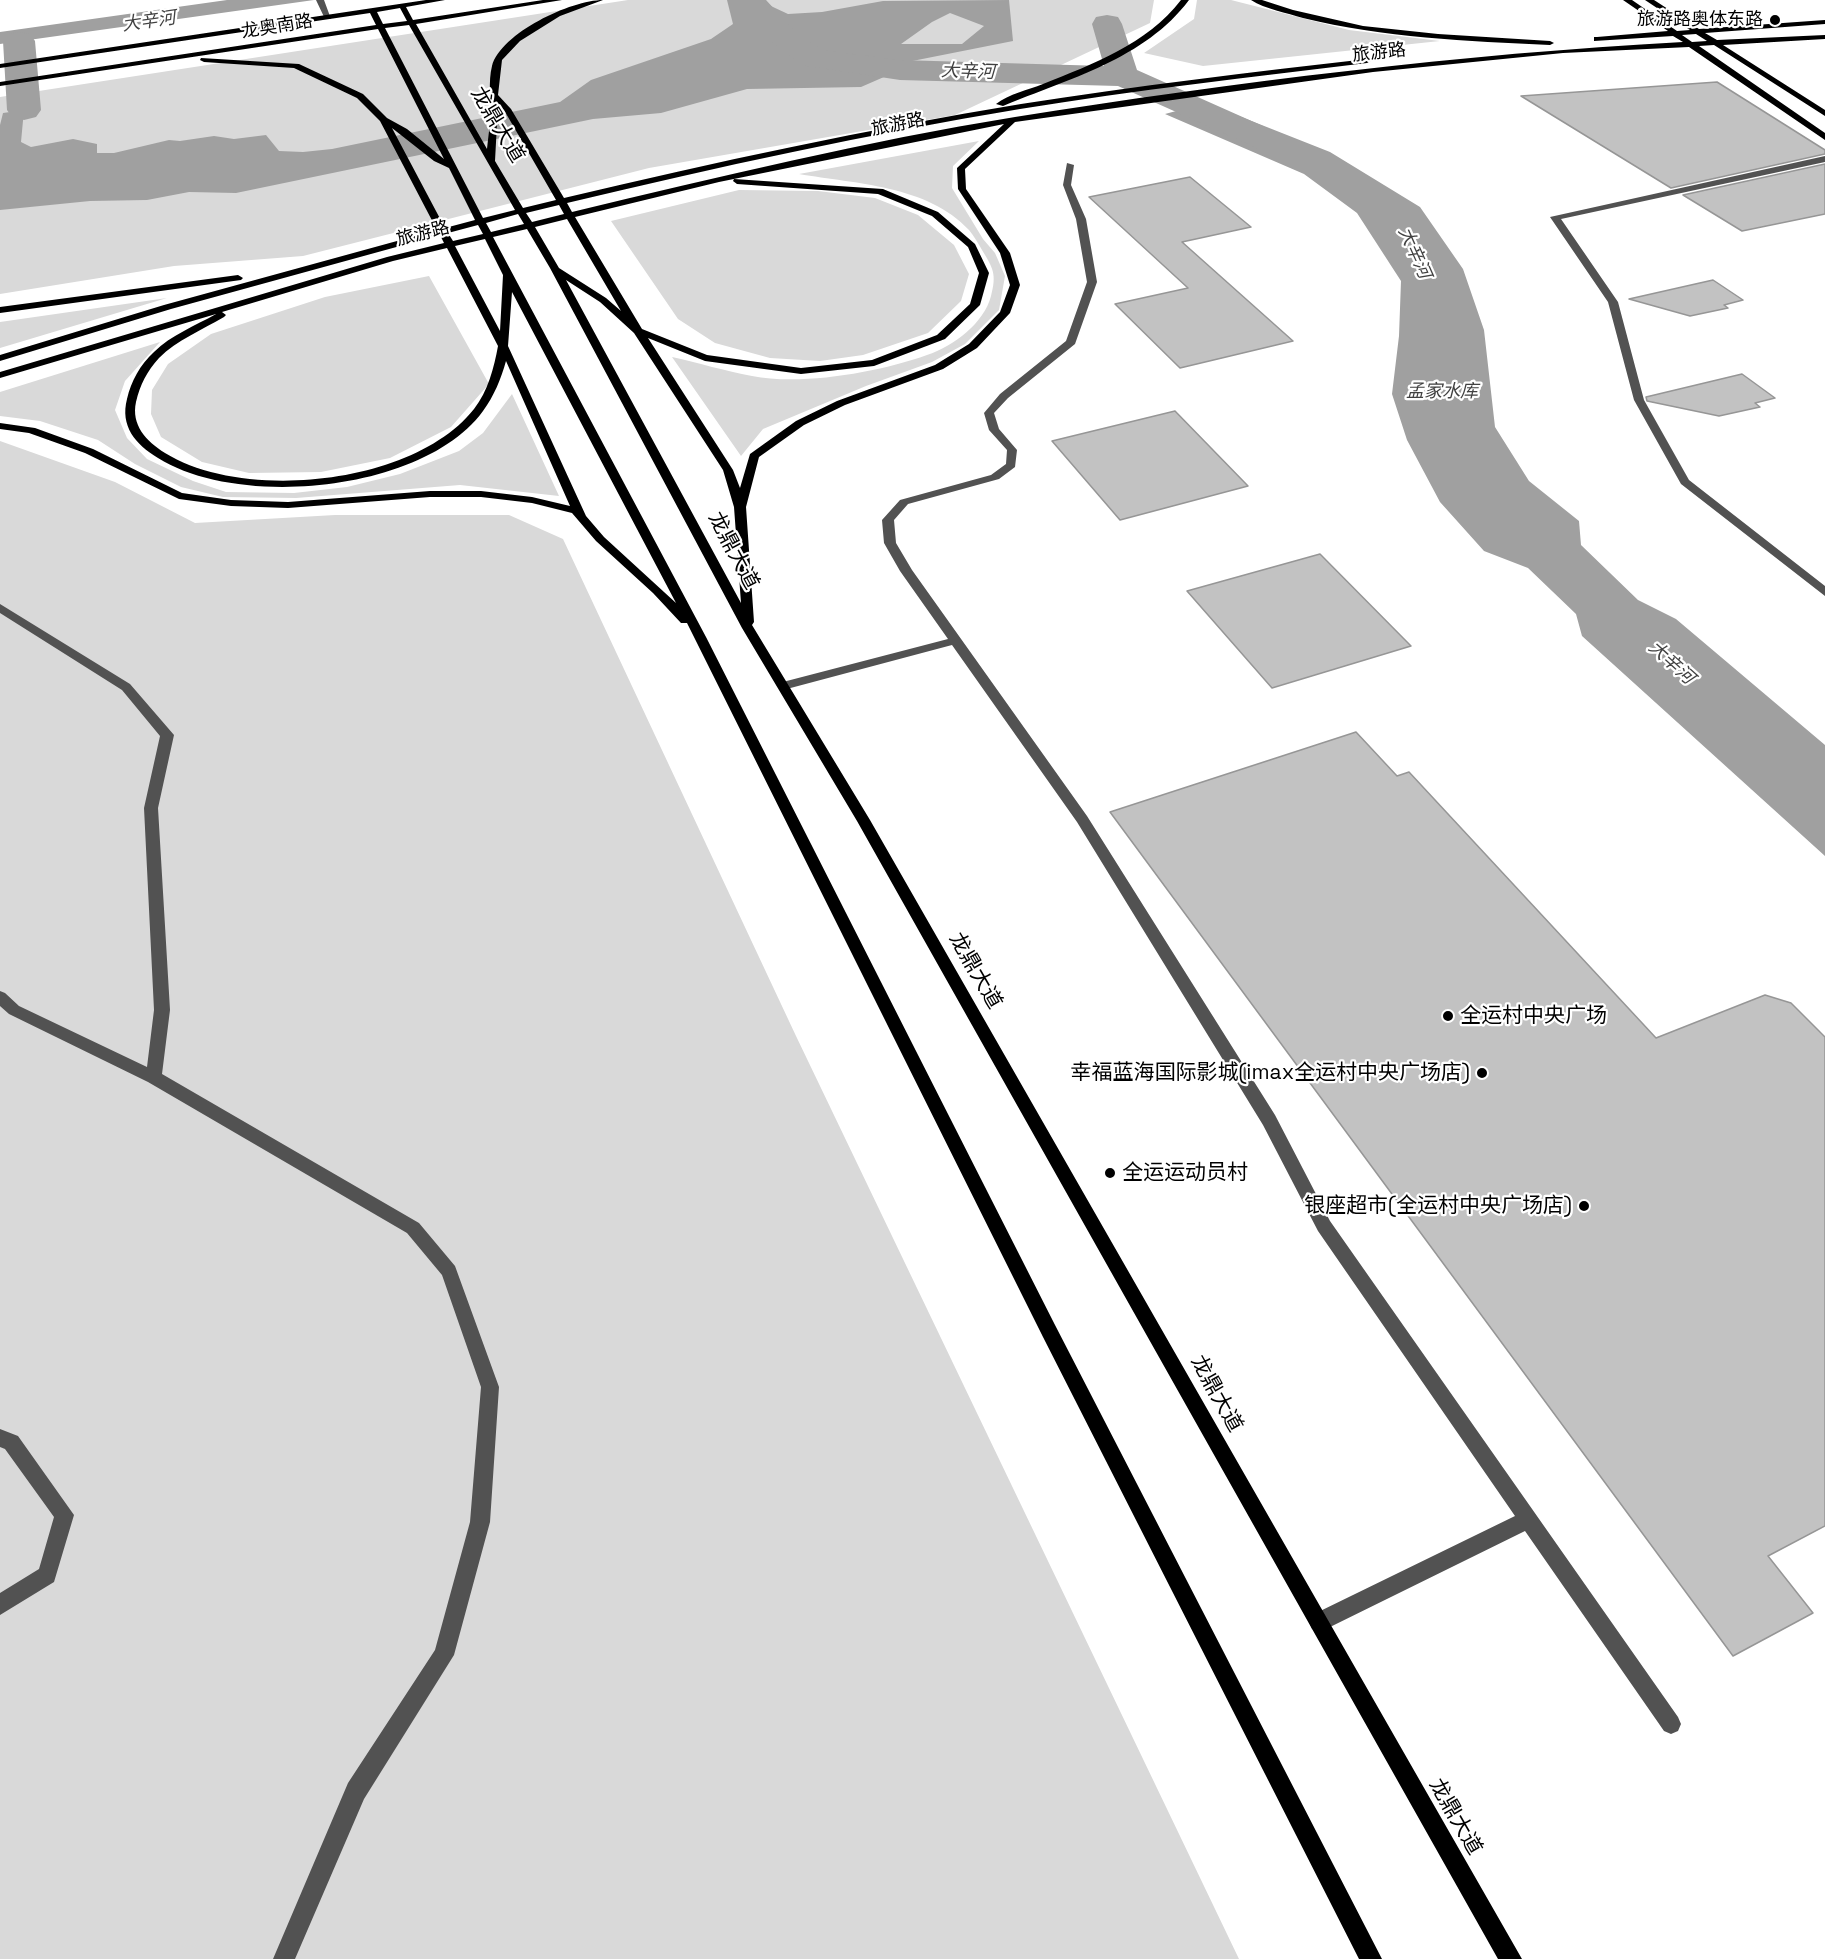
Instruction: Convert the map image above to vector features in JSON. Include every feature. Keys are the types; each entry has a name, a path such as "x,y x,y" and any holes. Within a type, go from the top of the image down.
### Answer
{"main road":[{"name":"龙奥南路","path":"0,66 441,0"},
{"name":"龙奥南路","path":"0,84 558,0"},
{"path":"486,146 495,112 496,97 493,85 498,61 517,40 544,21 583,4 599,0"},
{"path":"971,116 1106,61 1177,15 1185,0"},
{"path":"1256,0 1314,18 1382,30 1443,37 1550,43"},
{"path":"1627,0 1825,137"},
{"path":"1649,0 1825,114"},
{"name":"龙鼎大道","path":"402,6 465,118 486,146 555,268 748,627 869,831 1511,1959"},
{"path":"372,10 552,360 700,637 1044,1321 1371,1959"},
{"path":"1585,40 1825,22"},
{"name":"旅游路","path":"0,375 390,259 719,179 1013,120 1373,70 1563,51 1825,37"},
{"name":"旅游路","path":"1435,54 1573,41"},
{"path":"138,63 214,60 296,66 360,96 384,120 404,131 437,159 452,163"},
{"name":"旅游路","path":"0,358 130,317 379,247 622,186 860,136 1060,99 1218,76 1377,60"},
{"path":"496,97 507,109 638,331 728,470 740,507 748,627"},
{"path":"384,120 505,350 583,521"},
{"path":"740,507 754,456 791,430 841,403 939,367 973,346 1005,312 1015,285 1005,253 962,189 961,168 1013,120"},
{"path":"555,268 603,300 638,331 705,358 801,371 874,363 941,337 975,305 984,273 972,246 935,214 880,191 719,179"},
{"path":"0,310 289,272"},
{"path":"241,303 162,350 135,382 128,415 138,438 170,462 227,481 281,484 341,479 397,464 440,446 478,411 499,370 505,350 508,272"},
{"path":"0,426 32,430 89,451 179,496 231,503 288,505 430,494 481,494 532,500 576,512 657,590 700,637"}],"street":[{"path":"321,0 328,18"},
{"path":"1825,159 1555,217 1612,302 1639,400 1685,482 1825,592"},
{"path":"1070,165 1067,185 1081,219 1092,282 1071,342 1004,396 989,413 994,430 1012,450 1011,465 995,477 904,502 888,520 890,543 906,571 954,641 1082,819 1269,1120 1324,1226 1671,1724"},
{"path":"0,608 126,687 167,735 151,808 162,1010 154,1077"},
{"path":"783,686 954,641"},
{"path":"0,998 14,1010 154,1077 413,1228 450,1270 490,1387 480,1522 444,1655 356,1791 284,1959"},
{"path":"0,1438 11,1442 64,1515 47,1575 0,1605"},
{"path":"1319,1622 1528,1520"}],"shaded area":[{"path":"628,0 1154,0 1150,23 955,115 649,168 303,256 174,266 0,294 0,97"},
{"path":"1197,0 1231,0 1349,30 1440,41 1203,66 1144,53 1194,19"},
{"path":"979,141 953,166 952,188 983,239 995,253 1005,276 999,310 965,344 932,362 866,386 763,429 741,456 672,357 772,379 817,378 864,372 908,361 947,346 975,324 987,306 993,288 994,277 986,256 969,230 952,215 912,195 890,189 799,174"},
{"path":"739,190 818,191 875,198 918,215 954,245 969,274 961,301 928,333 863,355 820,361 770,358 715,343 678,319 611,221"},
{"path":"429,276 489,384 451,427 390,458 321,472 249,473 202,462 161,437 151,414 152,390 168,364 211,334 325,297"},
{"path":"167,298 0,348 0,322"},
{"path":"160,342 125,381 115,410 127,438 147,459 193,481 226,492 294,493 347,487 400,474 459,451 483,433 512,394 559,496 460,485 296,498 223,497 181,487 135,464 98,440 40,421 0,416 0,392"},
{"path":"0,441 115,482 195,523 335,515 509,515 563,539 796,1036 1239,1959 0,1959"}],"water":[{"path":"227,0 314,0 0,44 0,32"},
{"path":"727,0 758,0 788,14 822,12 883,1 1009,0 1013,41 882,67 900,70 861,87 747,89 661,113 593,119 236,193 189,192 147,200 90,201 0,210 0,125 3,113 24,110 21,142 31,147 73,139 97,144 97,153 114,153 169,140 180,141 214,136 234,139 266,135 279,151 303,152 332,149 560,102 591,80 711,39 733,24","holes":["950,13 984,26 962,44 901,44 932,22"]},
{"name":"孟家水库","path":"1206,103 1330,152 1420,207 1463,269 1484,330 1495,427 1529,481 1579,521 1581,545 1638,600 1676,619 1825,745 1825,856 1582,636 1576,614 1528,568 1484,551 1440,502 1407,440 1392,394 1399,336 1401,281 1357,213 1304,174 1165,114"}],"building":[{"path":"1717,82 1825,150 1825,154 1671,188 1521,96"},
{"path":"1825,164 1825,214 1742,231 1683,195"},
{"path":"1190,177 1251,227 1182,242 1293,341 1180,368 1115,304 1188,288 1089,197"},
{"path":"1713,280 1743,300 1724,305 1728,308 1690,316 1629,299"},
{"path":"1742,374 1775,398 1755,403 1760,407 1719,416 1647,401 1646,397"},
{"path":"1175,411 1248,486 1120,520 1052,441"},
{"path":"1320,554 1411,646 1272,688 1187,591"},
{"name":"全运村中央广场","path":"1356,732 1397,776 1409,772 1656,1038 1765,995 1791,1003 1825,1037 1825,1526 1768,1556 1813,1613 1733,1656 1110,812"}],"waterway":[{"name":"大辛河","path":"750,0 778,32 812,58 900,70 1123,76"},
{"path":"1107,24 1123,76"},
{"path":"19,41 24,110"},
{"name":"大辛河","path":"1123,76 1271,142"}],"place":[{"name":"旅游路奥体东路","path":"1775,20"},
{"name":"全运村中央广场","path":"1448,1016"},
{"name":"幸福蓝海国际影城(imax全运村中央广场店)","path":"1482,1073"},
{"name":"全运运动员村","path":"1110,1173"},
{"name":"银座超市(全运村中央广场店)","path":"1584,1206"}]}
